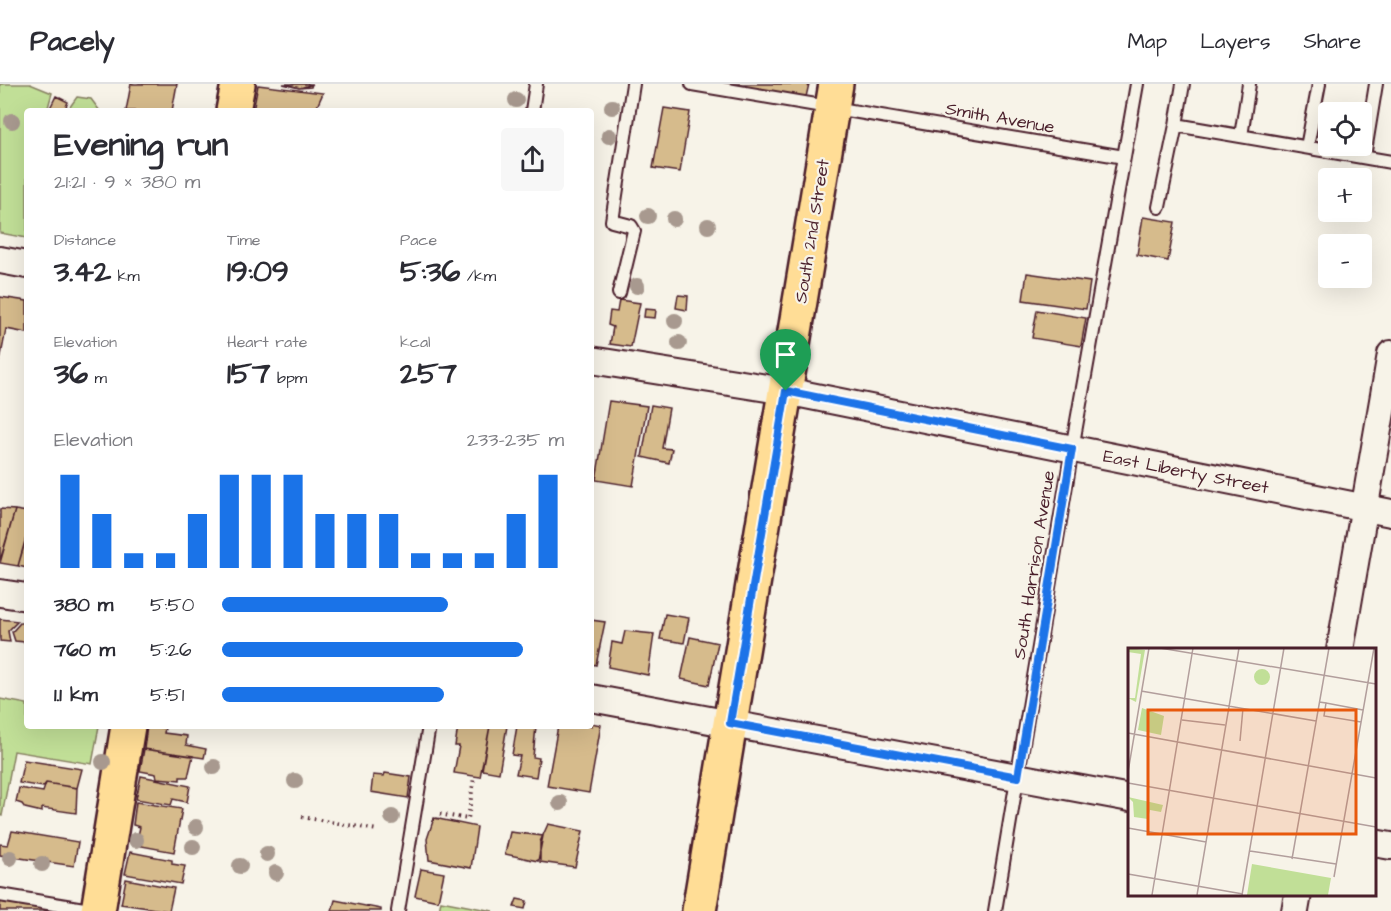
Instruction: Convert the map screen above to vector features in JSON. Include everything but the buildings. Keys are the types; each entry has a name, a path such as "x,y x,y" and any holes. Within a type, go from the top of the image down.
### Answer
{"main road":[{"path":"234,108 238,84"},
{"name":"South 2nd Street","path":"699,911 834,96"},
{"path":"98,911 128,729"}],"street":[{"path":"0,260 24,264"},
{"path":"1340,648 1391,354"},
{"name":"East Liberty Street","path":"594,360 786,391 1391,513"},
{"path":"0,593 24,597"},
{"path":"594,699 1128,798"},
{"path":"1376,843 1391,846"},
{"path":"1295,911 1298,896"}],"lane":[{"path":"532,108 536,84"},
{"path":"619,293 634,231 631,226 612,221 633,84"},
{"name":"Smith Avenue","path":"692,84 834,96 1124,157"},
{"name":"South Harrison Avenue","path":"995,911 1072,449 1137,84"},
{"path":"1159,207 1183,84"},
{"path":"1241,136 1250,84"},
{"path":"1307,147 1319,84"},
{"path":"1364,157 1376,84"},
{"path":"1176,125 1391,162"},
{"path":"398,911 428,729"},
{"path":"0,895 98,911"}],"path":[{"path":"438,819 439,814 468,819 474,777"},
{"path":"302,817 377,830"}],"green space":[{"path":"0,84 30,84 52,93 48,108 24,108 24,237 0,233"},
{"path":"77,97 91,99 98,108 69,108"},
{"path":"0,699 24,703 24,729 98,729 92,764 14,751 2,816 0,815"},
{"path":"441,901 493,911 439,911"}],"route":[{"path":"786,391 1072,449 1018,777 730,723 786,391"}]}
